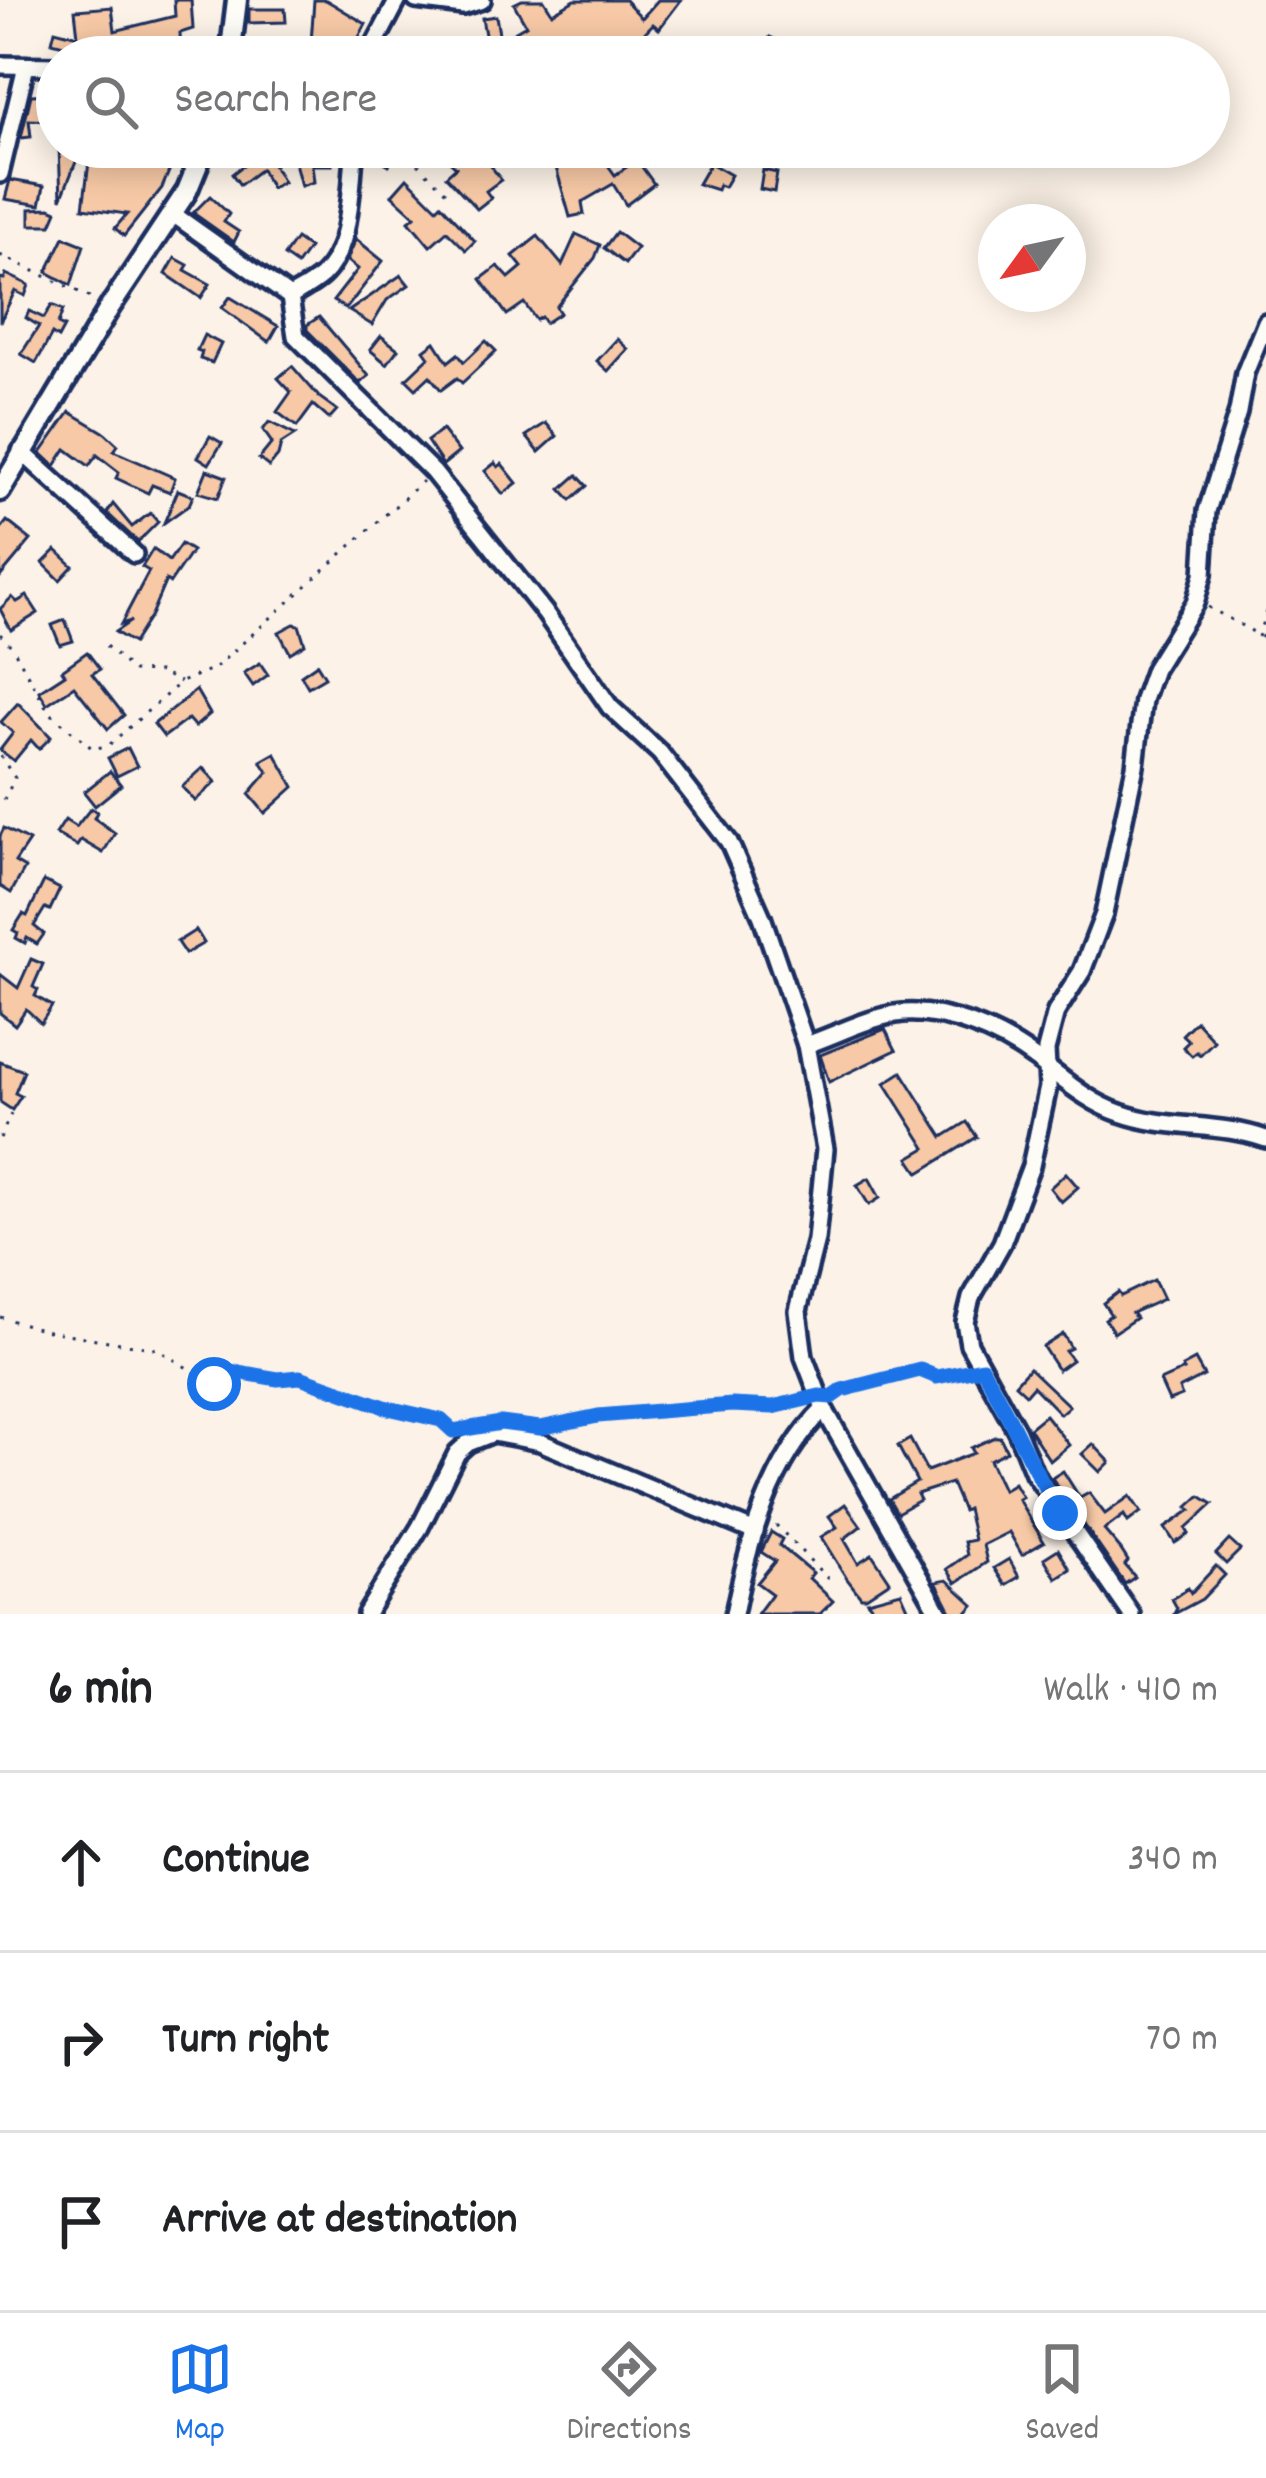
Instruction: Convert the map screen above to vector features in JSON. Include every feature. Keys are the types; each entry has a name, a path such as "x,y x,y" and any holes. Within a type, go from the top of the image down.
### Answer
{"street":[{"path":"233,36 237,0"},
{"path":"379,36 398,0"},
{"path":"416,0 463,6 482,0"},
{"path":"0,65 36,66"},
{"path":"0,174 26,66"},
{"path":"0,491 110,307 173,214 195,168"},
{"path":"290,297 324,275 335,259 343,239 352,168"},
{"path":"173,214 290,297 296,336 433,472 545,613 610,707 660,753 729,842 762,917 806,1045 825,1149 817,1240 804,1281 799,1323 804,1357 822,1403 940,1614"},
{"path":"1132,1614 1034,1474 1017,1431 969,1344 965,1322 971,1298 1002,1243 1031,1166 1046,1102 1046,1050 1056,1012 1082,971 1104,914 1147,687 1195,603 1203,575 1207,511 1238,412 1245,373 1266,322"},
{"path":"21,451 134,554"},
{"path":"806,1045 885,1017 917,1013 991,1032 1116,1112 1148,1121 1236,1129 1266,1138"},
{"path":"734,1614 763,1510 801,1432 822,1403"},
{"path":"366,1614 420,1527 457,1453 467,1443 493,1433 540,1442 755,1532"}],"path":[{"path":"422,168 449,195"},
{"path":"0,255 110,307"},
{"path":"0,634 48,711 93,748 109,745 182,682 216,667 433,472"},
{"path":"1195,603 1237,620 1266,639"},
{"path":"1258,638 1266,611"},
{"path":"106,646 134,671 159,672 182,682"},
{"path":"0,756 15,778 0,807"},
{"path":"0,1138 11,1114"},
{"path":"0,1317 48,1331 157,1348 214,1384 238,1372 278,1379 300,1377 388,1408 441,1420 453,1431 476,1430"},
{"path":"540,1428 598,1416 822,1403 842,1390 920,1370 937,1377 982,1368"},
{"path":"763,1510 828,1579"}],"building":[{"path":"174,0 191,0 193,29 180,36 78,36 75,10 112,7 115,31 175,16"},
{"path":"314,0 326,0 366,24 360,36 311,36"},
{"path":"544,0 552,13 575,0 625,0 642,18 658,0 681,0 659,29 653,24 641,36 591,36 588,32 582,36 507,36 526,25 514,4"},
{"path":"249,9 285,9 286,22 249,23"},
{"path":"496,16 499,36 485,36 482,18"},
{"path":"31,95 36,95 36,120 29,120 31,137 21,138"},
{"path":"60,168 74,168 61,199"},
{"path":"88,168 170,168 162,188 124,236 115,228 127,214 83,208"},
{"path":"240,168 275,168 283,182 271,188 261,169 240,185 232,174"},
{"path":"296,168 312,168 314,182 301,186"},
{"path":"455,168 492,168 501,180 486,191 491,198 477,209 446,176"},
{"path":"556,168 610,168 615,175 625,168 643,168 654,184 626,205 613,184 582,202 584,214 570,217"},
{"path":"707,168 731,175 717,190 698,184"},
{"path":"763,170 777,173 774,192 760,189"},
{"path":"407,178 437,208 441,204 475,241 466,250 447,231 430,246 409,221 415,216 392,195"},
{"path":"10,180 44,186 40,205 5,199"},
{"path":"210,196 229,214 224,222 239,232 234,242 193,213"},
{"path":"30,209 57,211 51,225 30,225"},
{"path":"616,232 637,248 625,264 604,248"},
{"path":"576,234 600,245 556,307 560,313 545,323 541,317 536,320 524,303 507,315 481,279 498,266 509,278 522,267 513,256 538,236 562,265"},
{"path":"64,237 84,245 71,285 47,272"},
{"path":"296,239 309,248 297,265 284,256"},
{"path":"356,239 383,261 346,309 333,301 358,269 347,260"},
{"path":"175,258 188,265 185,270 210,284 201,298 166,274"},
{"path":"6,274 29,285 25,296 15,291 0,322 0,278"},
{"path":"401,275 409,285 387,300 372,325 349,311"},
{"path":"230,297 278,326 269,342 222,308"},
{"path":"52,305 63,310 58,324 64,327 58,338 52,334 36,363 21,354 39,326 26,318 29,311 44,318"},
{"path":"319,317 369,376 360,383 307,330"},
{"path":"204,335 221,344 212,363 200,359 202,352 197,350"},
{"path":"381,336 398,349 387,364 370,350"},
{"path":"617,339 628,349 608,371 597,361"},
{"path":"486,341 496,351 462,383 457,378 441,390 430,376 416,389 406,379 429,357 424,350 435,342 448,362 458,354 464,362"},
{"path":"292,366 337,410 329,419 313,405 297,427 277,412 291,392 278,378"},
{"path":"70,412 105,433 118,445 114,451 175,478 170,492 152,485 148,493 116,478 119,472 97,455 89,466 66,449 55,466 41,453"},
{"path":"269,422 295,435 281,444 269,467 259,459 272,443 263,430"},
{"path":"546,423 557,436 539,452 526,436"},
{"path":"442,430 459,452 443,465 427,441"},
{"path":"210,436 222,443 209,464 198,457"},
{"path":"502,464 517,483 503,494 485,471"},
{"path":"207,470 226,477 218,498 198,492"},
{"path":"577,475 587,486 571,500 561,489"},
{"path":"178,490 193,496 189,505 164,523"},
{"path":"113,504 132,527 150,513 158,522 138,542 107,513"},
{"path":"7,521 31,540 0,577 0,530"},
{"path":"181,544 192,551 170,583 166,580 133,643 115,632 131,621 121,624 149,571 142,567 153,549 169,561"},
{"path":"56,550 73,566 60,580 43,563"},
{"path":"27,596 38,613 11,630 0,609 12,597 17,602"},
{"path":"65,620 73,641 60,645 52,625"},
{"path":"299,625 305,644 290,653 279,632"},
{"path":"87,652 100,669 92,674 124,715 108,729 74,686 47,704 39,691"},
{"path":"260,663 268,675 253,686 244,673"},
{"path":"317,664 325,677 308,687 301,675"},
{"path":"196,690 210,714 195,727 188,719 164,737 154,724"},
{"path":"18,703 51,737 39,749 31,740 14,761 0,750 13,733 1,722"},
{"path":"128,748 137,766 117,776 108,758"},
{"path":"275,753 294,787 265,813 249,794 268,772 261,761"},
{"path":"203,768 216,782 195,801 182,787"},
{"path":"110,771 121,785 95,806 84,792"},
{"path":"91,808 97,812 94,818 115,833 103,853 81,840 77,846 56,834 65,820 76,827"},
{"path":"4,828 29,841 15,862 25,868 11,893 0,886"},
{"path":"44,881 60,889 50,910 45,908 34,926 44,934 37,944 27,938 25,943 13,930 23,914 27,916"},
{"path":"196,930 204,943 185,954 177,942"},
{"path":"31,959 43,964 33,987 38,990 35,996 52,1006 41,1023 26,1009 15,1025 0,1013 0,974 18,988"},
{"path":"1196,1021 1214,1041 1200,1055 1192,1056 1183,1047 1189,1041 1182,1035"},
{"path":"885,1029 896,1050 829,1082 820,1055"},
{"path":"0,1062 24,1071 15,1093 21,1096 12,1110 0,1102"},
{"path":"902,1072 943,1137 967,1122 977,1137 919,1173 909,1158 926,1148 885,1083"},
{"path":"1066,1173 1078,1187 1061,1202 1050,1188"},
{"path":"869,1178 880,1198 869,1205 857,1185"},
{"path":"1154,1280 1163,1299 1132,1313 1136,1318 1114,1333 1105,1319 1111,1315 1103,1303 1118,1292 1121,1296"},
{"path":"1063,1334 1071,1348 1065,1351 1072,1360 1058,1370 1043,1347"},
{"path":"1195,1360 1204,1376 1179,1389 1182,1396 1169,1401 1160,1381"},
{"path":"1029,1368 1069,1406 1060,1414 1033,1386 1026,1394 1015,1384"},
{"path":"1045,1415 1069,1445 1050,1461 1029,1428"},
{"path":"1000,1437 1007,1451 989,1460 1003,1490 1014,1483 1022,1497 1018,1499 1044,1542 1022,1555 1009,1532 983,1545 987,1562 956,1583 947,1569 967,1555 964,1542 974,1540 967,1509 963,1511 951,1483 917,1494 920,1500 897,1513 889,1499 917,1482 898,1446 910,1439 927,1471 974,1453 971,1448"},
{"path":"1093,1444 1110,1462 1100,1472 1082,1454"},
{"path":"1063,1471 1080,1498 1089,1493 1105,1514 1130,1496 1141,1512 1128,1522 1124,1515 1104,1530 1135,1577 1125,1584 1052,1478"},
{"path":"1200,1496 1213,1504 1186,1529 1189,1534 1175,1543 1165,1528 1191,1510 1188,1507"},
{"path":"845,1504 861,1526 844,1539 858,1563 872,1554 890,1581 866,1597 847,1579 821,1537 837,1527 829,1516"},
{"path":"771,1532 782,1539 779,1545 813,1573 809,1578 833,1601 820,1614 757,1614 772,1594 757,1583 775,1561 761,1552"},
{"path":"1229,1540 1240,1550 1226,1564 1216,1554"},
{"path":"1058,1549 1070,1569 1056,1578 1044,1558"},
{"path":"1009,1559 1019,1577 1005,1585 994,1568"},
{"path":"1216,1566 1225,1575 1202,1599 1174,1614 1177,1608 1172,1599 1188,1588 1191,1593"},
{"path":"947,1580 974,1605 966,1614 952,1613 936,1582"},
{"path":"901,1592 908,1608 899,1614 878,1614 867,1601"}],"route":[{"path":"214,1384 238,1372 278,1379 300,1377 388,1408 441,1420 453,1431 501,1423 540,1428 598,1416 732,1405 773,1407 832,1397 842,1390 920,1370 937,1377 982,1368 1017,1431 1034,1474 1060,1513"}]}
